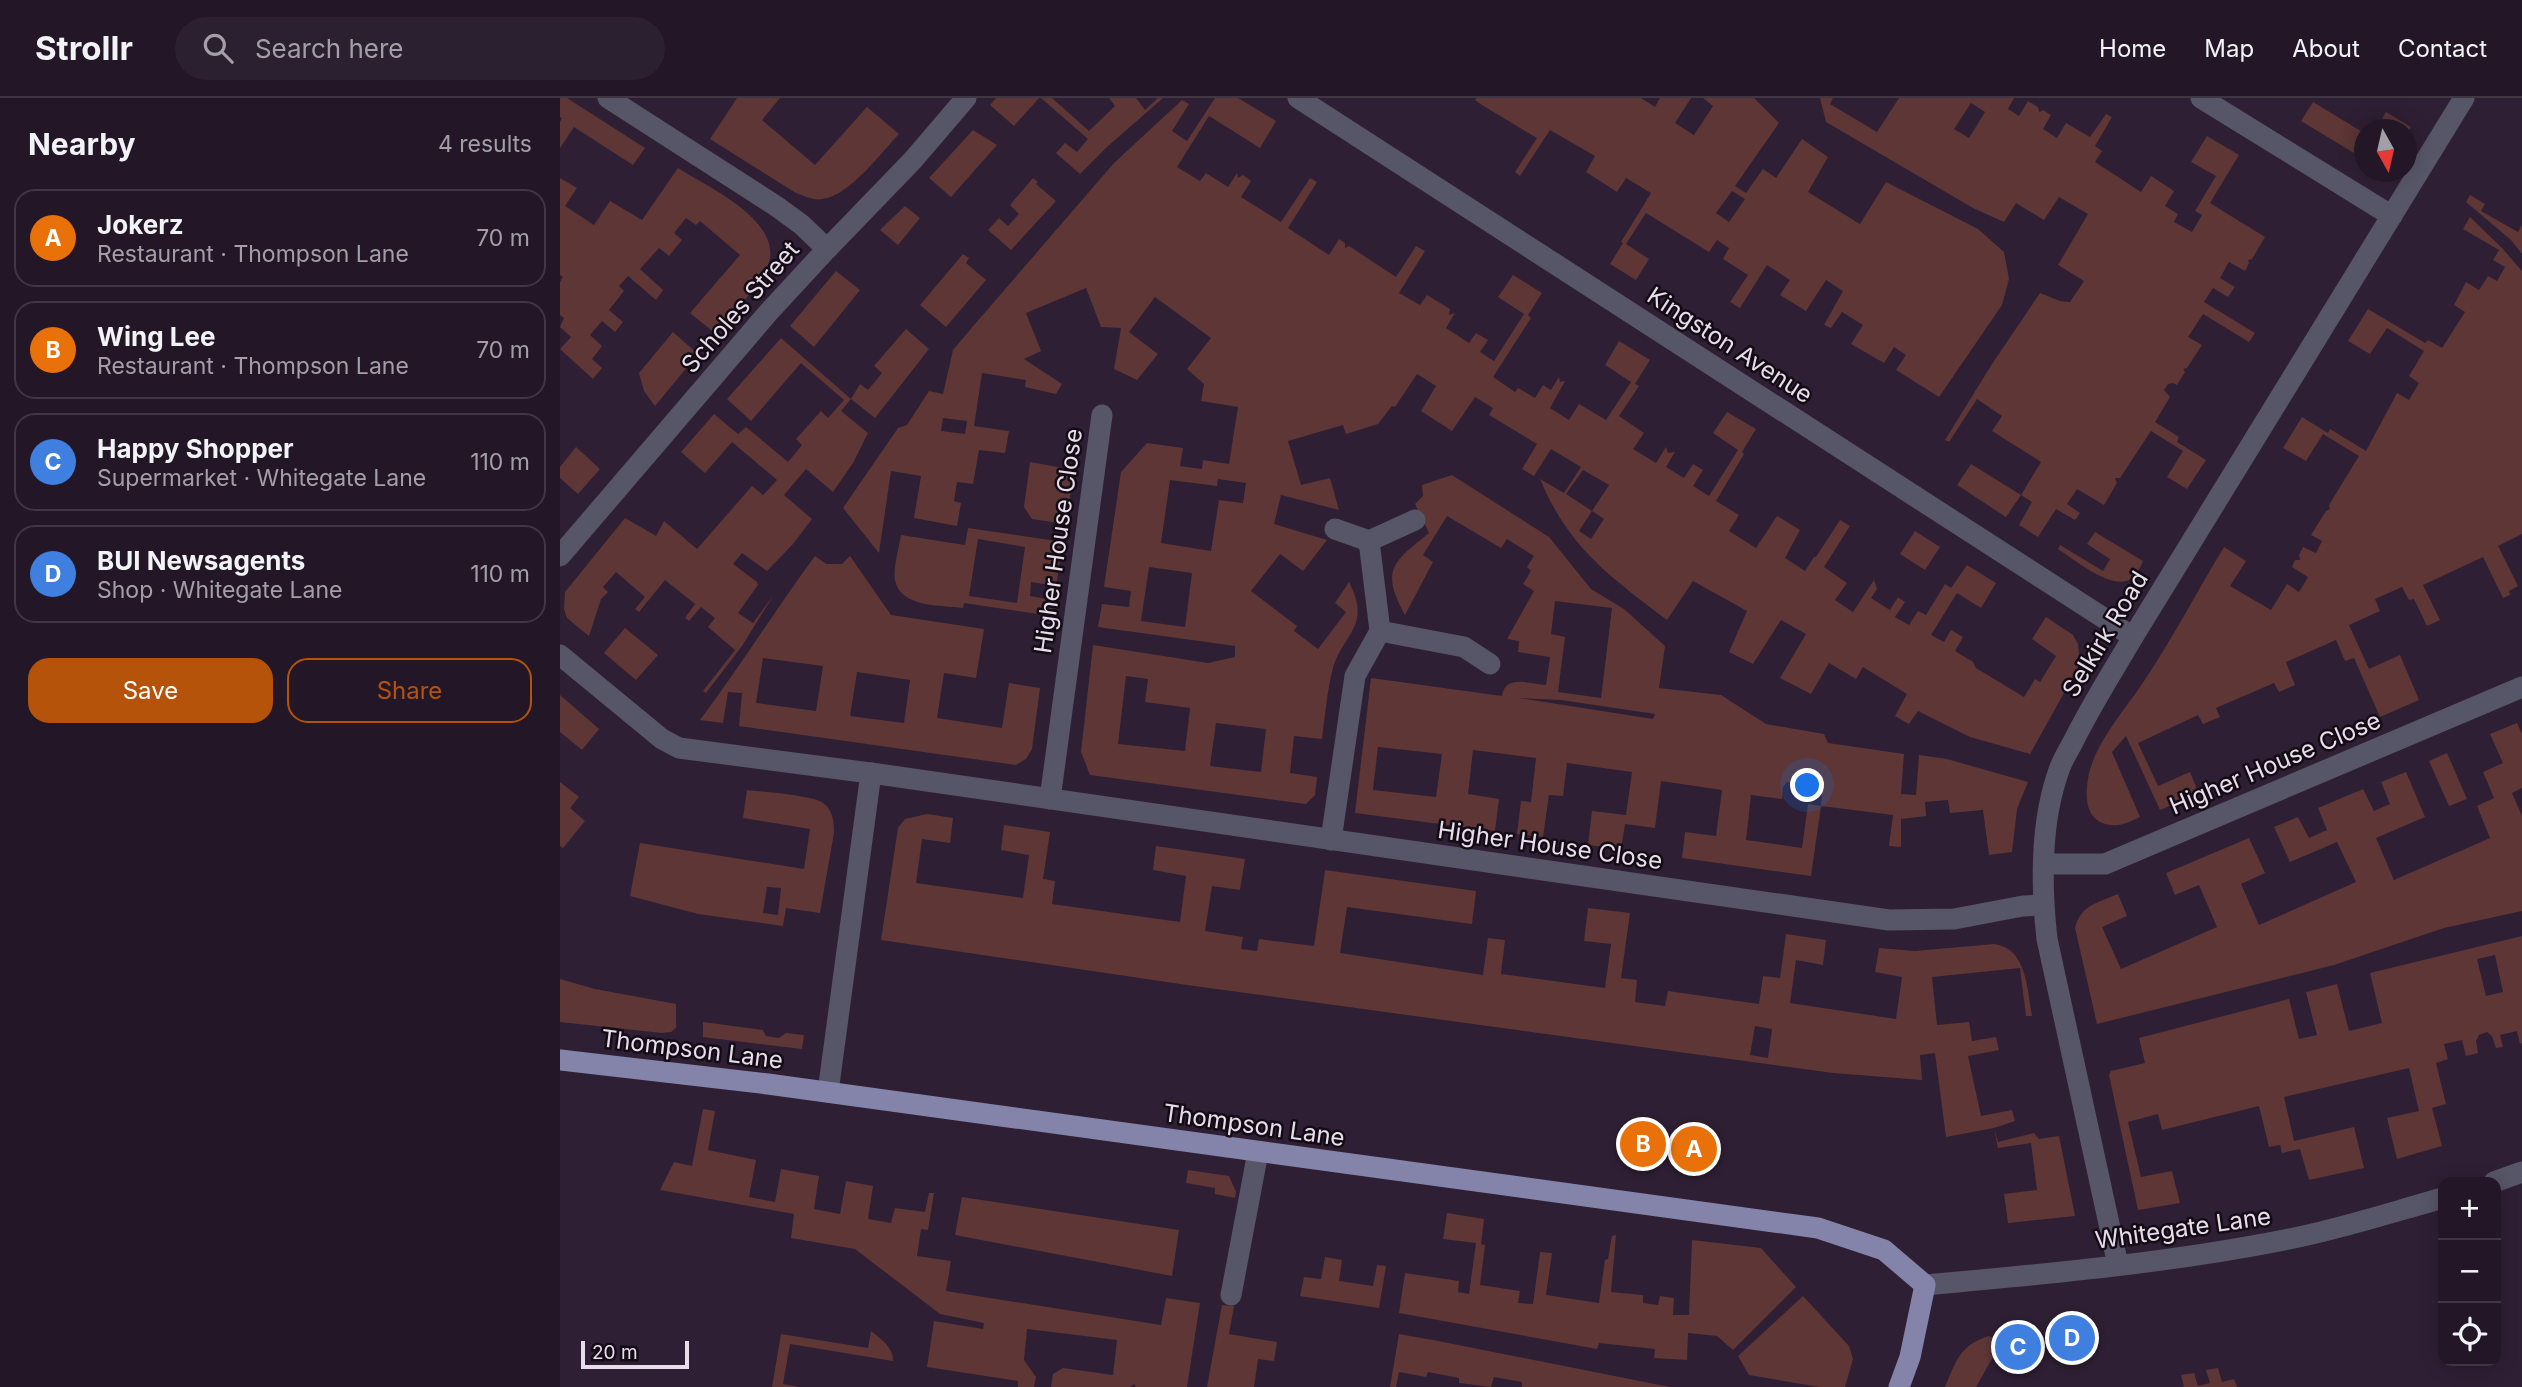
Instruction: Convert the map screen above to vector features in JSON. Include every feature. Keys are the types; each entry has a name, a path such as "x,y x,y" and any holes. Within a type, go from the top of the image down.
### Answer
{"main road":[{"name":"Thompson Lane","path":"560,1060 828,1092 1818,1228 1884,1250 1925,1284"},
{"path":"1899,1387 1909,1357 1925,1284"}],"street":[{"path":"608,98 776,206 802,225 827,249"},
{"name":"Scholes Street","path":"560,556 767,314 914,160 966,98"},
{"name":"Kingston Avenue","path":"1298,98 2133,637"},
{"path":"2201,98 2392,216"},
{"name":"Selkirk Road","path":"2118,1265 2084,1113 2071,1040 2053,972 2043,905 2048,813 2058,772 2133,637 2464,98"},
{"name":"Higher House Close","path":"1050,799 1102,415"},
{"path":"1335,529 1369,541 1415,520"},
{"path":"1331,840 1355,676 1380,631 1369,541"},
{"path":"1380,631 1464,647 1490,664"},
{"name":"Higher House Close","path":"560,655 662,739 679,748 871,773 1889,920 1954,919 2023,906 2043,905"},
{"name":"Higher House Close","path":"2044,864 2105,864 2522,687"},
{"path":"828,1092 871,773"},
{"path":"1231,1295 1258,1152"},
{"path":"2501,1180 2522,1172"},
{"name":"Whitegate Lane","path":"1925,1284 2118,1265 2289,1239 2438,1199"}],"shaded area":[{"path":"560,98 567,98 645,148 633,165 574,127 560,148"},
{"path":"737,98 780,98 762,120 815,165 867,107 899,134 844,190 823,199 813,199 796,193 710,139"},
{"path":"996,98 1039,98 1014,126 990,105"},
{"path":"1041,98 1052,98 1089,131 1115,106 1109,98 1136,98 1145,110 1158,98 1163,98 1080,174 1056,153 1065,143 1077,152 1088,139"},
{"path":"1215,98 1238,98 1276,121 1260,148 1209,116 1177,167 1200,181 1206,173 1228,187 1237,173 1238,178 1243,175 1251,181 1241,197 1281,222 1310,178 1317,182 1288,228 1329,255 1339,239 1345,243 1345,248 1349,246 1396,277 1416,246 1425,251 1399,293 1420,305 1427,295 1450,309 1449,315 1455,313 1446,328 1469,343 1476,333 1488,340 1480,352 1494,361 1524,314 1498,297 1513,275 1542,293 1528,315 1531,318 1493,377 1515,392 1518,388 1535,398 1543,385 1551,390 1559,377 1560,382 1565,381 1550,408 1569,420 1579,404 1606,420 1631,382 1605,365 1619,341 1650,360 1635,384 1639,386 1619,416 1644,433 1633,449 1656,463 1666,447 1668,453 1675,452 1666,467 1684,478 1693,464 1703,470 1693,486 1709,496 1738,450 1713,433 1727,412 1756,429 1716,501 1739,515 1729,531 1756,548 1777,516 1800,530 1785,558 1805,571 1840,520 1850,526 1824,567 1847,583 1835,600 1853,612 1874,580 1877,589 1871,598 1890,610 1898,597 1905,602 1895,617 1909,625 1918,611 1926,615 1945,584 1951,588 1967,565 1996,583 1981,608 1957,593 1931,635 1944,642 1951,630 1963,637 1955,651 1973,662 1976,668 2024,697 2035,679 2040,682 2056,656 2032,639 2046,617 2073,635 2078,644 2080,664 2030,754 1970,737 1918,711 1909,724 1895,716 1907,694 1863,667 1856,679 1829,663 1811,694 1780,678 1806,634 1781,620 1753,664 1729,652 1747,611 1693,581 1667,620 1593,559 1564,524 1551,503 1540,479 1564,493 1581,467 1551,449 1534,476 1522,469 1537,444 1489,415 1493,408 1475,397 1452,431 1421,411 1436,386 1417,374 1395,407 1392,406 1378,424 1346,434 1343,425 1288,441 1301,485 1330,478 1339,510 1281,495 1274,524 1327,540 1303,571 1280,554 1251,591 1297,626 1294,631 1318,649 1346,612 1335,603 1349,582 1355,597 1357,620 1333,668 1322,739 1294,736 1290,773 1317,777 1315,795 1306,804 1090,775 1081,752 1093,645 1208,663 1235,657 1235,646 1098,627 1102,604 1129,607 1131,591 1104,587 1121,472 1147,443 1183,448 1180,466 1202,469 1203,460 1229,464 1238,407 1201,401 1204,384 1187,369 1211,338 1155,297 1129,332 1158,354 1137,380 1114,369 1121,328 1101,327 1086,288 1026,313 1041,351 1024,359 1062,384 1056,394 1025,387 1026,380 982,373 974,426 1009,431 1005,453 979,450 973,484 957,482 954,501 961,503 957,526 914,518 921,476 891,471 879,553 843,508 898,428 907,425 929,391 943,394 953,350 1114,163 1182,100 1189,104 1172,131 1187,141","holes":["943,418 967,421 965,434 941,431","1583,470 1609,485 1592,511 1566,494","1218,479 1246,483 1243,503 1219,500 1211,551 1161,543 1170,480 1217,486","1592,511 1604,519 1591,539 1579,531","1149,567 1192,573 1185,627 1141,621","1126,676 1148,679 1145,702 1190,708 1185,751 1118,744","1216,723 1266,729 1261,772 1210,766"]},
{"path":"1641,98 1655,107 1660,98 1691,98 1675,123 1694,135 1713,106 1703,98 1754,98 1779,123 1735,186 1746,193 1763,169 1776,178 1802,139 1828,157 1808,192 1860,224 1886,182 1978,229 2004,252 2009,279 2002,305 1939,397 1896,370 1906,355 1894,347 1884,363 1851,344 1863,325 1842,312 1831,328 1824,325 1843,291 1826,280 1806,311 1780,295 1790,280 1767,265 1740,308 1730,302 1748,275 1723,259 1729,248 1717,240 1709,252 1646,213 1626,244 1649,259 1636,280 1610,264 1651,193 1626,178 1617,192 1586,172 1595,156 1550,130 1520,176 1515,172 1537,138 1475,100","holes":["1732,191 1745,199 1729,222 1716,213"]},
{"path":"1820,98 1833,98 1830,104 1877,132 1899,98 2014,98 2008,109 2019,116 2028,101 2038,107 2039,112 2043,110 2051,115 2043,129 2057,138 2066,123 2090,137 2106,114 2112,117 2095,146 2102,151 2095,162 2141,192 2151,176 2174,191 2165,206 2178,214 2174,222 2192,232 2202,215 2195,211 2216,176 2191,162 2207,136 2239,155 2210,203 2265,237 2252,259 2248,260 2245,271 2229,262 2220,278 2235,287 2228,297 2213,288 2204,302 2255,333 2249,342 2203,314 2188,337 2202,345 2187,368 2183,369 2185,372 2177,385 2168,384 2164,390 2170,397 2155,422 2179,437 2177,442 2206,460 2187,489 2167,477 2183,451 2151,431 2120,478 2115,478 2117,483 2104,505 2077,489 2067,504 2080,513 2075,520 2056,509 2038,537 2019,525 2032,502 2021,495 2041,462 1992,431 2002,416 1977,399 1949,442 1945,440 2040,293 2070,302 2084,281 2058,265 2088,214 2059,197 2044,220 2016,203 2004,222 1973,208 1826,122","holes":["1971,103 1985,112 1969,138 1954,129"]},
{"path":"2313,102 2354,127 2354,153 2301,121"},
{"path":"2386,112 2398,119 2382,119"},
{"path":"973,130 997,145 951,197 929,178"},
{"path":"678,168 726,197 757,223 767,237 770,254 766,271 716,334 690,313 740,255 700,221 696,225 686,218 674,233 682,240 669,256 659,248 640,269 663,290 656,300 628,276 619,286 624,291 609,310 623,322 615,332 602,321 590,335 602,346 592,359 602,368 593,379 560,349 571,337 560,327 564,318 560,315 560,282 563,277 560,275 560,178 577,188 565,206 594,225 610,201 642,220"},
{"path":"1033,178 1038,182 1036,184 1056,201 1011,250 988,230 999,218 1008,226 1019,214 1010,205"},
{"path":"2470,195 2485,204 2481,211 2518,232 2522,225 2522,254 2511,240 2466,202"},
{"path":"905,206 920,218 898,245 880,230"},
{"path":"2470,217 2522,271 2522,534 2498,546 2518,586 2503,598 2483,557 2423,585 2440,620 2427,626 2414,599 2409,600 2402,587 2375,599 2380,611 2349,625 2369,669 2400,655 2419,700 2380,717 2354,658 2345,661 2336,640 2286,662 2295,685 2279,692 2274,683 2216,708 2220,717 2203,724 2198,715 2138,743 2158,786 2190,772 2199,794 2160,810 2126,736 2112,752 2140,817 2125,824 2100,822 2091,813 2087,800 2088,779 2093,760 2105,737 2165,648 2224,547 2246,561 2230,586 2271,610 2287,584 2299,592 2308,577 2292,567 2295,560 2300,560 2303,547 2316,553 2322,541 2311,535 2330,509 2329,505 2359,456 2323,434 2306,461 2283,448 2302,417 2328,433 2330,429 2366,451 2397,393 2409,400 2419,383 2409,376 2424,351 2387,328 2370,354 2348,341 2368,309 2425,343 2428,340 2442,348 2465,312 2454,305 2466,282 2479,290 2488,276 2497,281 2505,267 2493,260 2499,250 2463,229"},
{"path":"963,254 969,258 966,263 986,280 946,327 920,305"},
{"path":"836,271 860,290 814,347 790,326"},
{"path":"906,329 929,349 875,418 851,399 860,384 868,390 882,373 874,366"},
{"path":"673,332 698,354 655,406 644,391 639,373"},
{"path":"781,338 851,399 841,411 868,433 853,463 833,492 806,469 784,495 812,519 793,544 767,571 742,553 733,564 758,585 738,613 753,623 773,596 742,646 706,693 703,691 735,650 708,627 715,618 701,607 689,621 685,618 695,604 665,580 639,612 635,609 645,597 616,572 603,587 608,592 601,599 589,636 567,618 564,609 565,592 625,518 656,536 664,521 697,549 752,486 763,495 777,480 732,442 705,473 681,452 714,414 738,434 746,427 788,462 802,445 796,439 821,411 828,418 844,400 801,363 751,421 727,399"},
{"path":"576,447 600,469 578,494 560,478 560,467"},
{"path":"1030,462 1074,470 1066,524 1032,519 1024,507"},
{"path":"1971,464 2021,495 2006,517 1957,485"},
{"path":"1452,475 1549,537 1591,589 1624,609 1665,646 1659,688 1721,695 1766,724 1824,734 1828,743 1904,754 1901,794 1916,795 1919,755 1947,759 2028,782 2017,809 2012,852 1989,855 1983,810 1950,813 1948,800 1925,802 1926,816 1901,819 1901,847 1889,846 1893,815 1821,806 1811,876 1682,858 1685,832 1716,836 1722,790 1661,781 1655,828 1625,824 1621,849 1588,845 1592,811 1626,815 1632,772 1567,763 1563,796 1549,795 1543,837 1517,834 1521,801 1531,802 1536,758 1473,750 1468,794 1499,799 1495,831 1355,813 1371,678 1502,696 1504,689 1513,683 1546,685 1550,657 1518,652 1519,641 1507,639 1534,591 1523,584 1531,571 1527,567 1534,556 1507,539 1501,548 1447,516 1423,555 1433,562 1405,615 1397,600 1392,577 1399,560 1429,533 1415,504 1423,496 1422,485","holes":["1555,601 1612,608 1601,698 1558,692 1565,637 1551,634","1520,698 1561,700 1655,714 1653,719","1378,747 1442,754 1436,797 1373,790","1787,782 1796,783 1798,789 1822,793 1821,806 1808,804 1802,848 1746,840 1751,795 1782,799 1783,787"]},
{"path":"968,528 1063,542 1056,586 1031,582 1030,596 1053,600 1051,616 964,603 963,608 933,605 913,600 898,589 895,569 901,535 965,545","holes":["978,539 1025,547 1017,603 969,596"]},
{"path":"1915,531 1940,547 1925,570 1900,554"},
{"path":"2095,532 2143,561 2131,579 2123,582 2104,578 2058,549 2060,545 2103,571 2110,559 2087,544"},
{"path":"815,556 826,564 842,564 850,556 891,615 984,629 976,678 944,673 937,718 1002,728 1009,683 1040,688 1032,749 1026,759 1016,765 739,726 742,693 728,692 723,723 700,720","holes":["763,658 823,666 816,711 756,703","857,672 910,680 904,723 850,716"]},
{"path":"625,628 658,655 636,680 604,653"},
{"path":"560,695 599,729 582,750 560,732"},
{"path":"2517,723 2522,734 2522,788 2512,793 2522,816 2522,911 2444,928 2334,965 2097,1024 2075,928 2081,914 2091,906 2118,894 2127,916 2102,927 2121,969 2217,927 2199,885 2175,895 2166,873 2249,838 2265,873 2241,884 2259,925 2356,882 2337,842 2290,862 2274,827 2298,817 2309,838 2327,830 2318,808 2363,789 2374,811 2390,804 2381,782 2406,772 2425,817 2376,838 2394,880 2490,838 2477,806 2494,798 2483,772 2503,763 2490,734"},
{"path":"2447,753 2467,799 2449,806 2429,761"},
{"path":"560,782 579,797 570,808 585,821 563,848 560,846"},
{"path":"747,790 809,798 823,803 829,809 834,833 820,913 786,908 783,926 698,914 630,896 640,843 804,869 810,829 743,818","holes":["767,887 781,888 778,915 763,913"]},
{"path":"927,814 953,818 950,843 922,839 916,883 1023,898 1029,855 1001,850 1004,825 1050,832 1043,879 1055,881 1052,904 1180,922 1186,876 1153,870 1156,846 1245,859 1240,890 1212,886 1205,931 1243,937 1241,949 1257,951 1259,939 1314,946 1325,870 1476,891 1472,924 1347,907 1340,953 1483,975 1488,938 1505,940 1501,974 1605,988 1611,944 1584,941 1588,908 1630,913 1621,978 1637,980 1635,1002 1665,1006 1668,991 1759,1004 1763,976 1780,978 1786,934 1826,940 1823,965 1796,960 1790,1003 1896,1019 1902,977 1875,972 1879,948 1915,951 1994,944 2005,947 2019,961 2024,971 2032,1016 2026,1016 2020,968 1932,977 1937,1025 1969,1022 1972,1041 1996,1037 1999,1050 1968,1056 1981,1116 2012,1110 2015,1121 1946,1137 1935,1053 1920,1055 1922,1080 1833,1073 1187,985 881,940 898,828 905,819","holes":["1755,1026 1772,1029 1768,1058 1750,1055"]},
{"path":"2522,936 2522,1043 2520,1044 2517,1031 2500,1035 2503,1047 2496,1048 2492,1036 2487,1032 2479,1035 2476,1041 2478,1053 2466,1056 2462,1040 2444,1044 2448,1059 2436,1063 2446,1104 2432,1108 2442,1146 2397,1159 2387,1118 2419,1111 2409,1068 2284,1097 2294,1141 2354,1127 2364,1168 2309,1180 2300,1149 2282,1153 2280,1145 2269,1147 2259,1106 2162,1130 2158,1114 2128,1122 2141,1177 2172,1171 2180,1203 2138,1210 2109,1075 2111,1071 2145,1063 2139,1038 2289,999 2299,1039 2317,1035 2306,992 2337,984 2349,1031 2382,1023 2370,973","holes":["2495,955 2503,992 2486,996 2477,959"]},
{"path":"560,979 595,989 676,1004 676,1028 662,1033 560,1022"},
{"path":"703,1022 763,1030 766,1036 779,1038 786,1033 804,1035 802,1049 703,1037"},
{"path":"703,1109 715,1111 708,1150 756,1160 749,1197 775,1202 781,1169 819,1176 814,1209 840,1214 846,1181 873,1186 868,1219 891,1223 895,1208 925,1212 929,1193 934,1193 928,1230 921,1229 917,1256 951,1261 946,1291 1161,1325 1166,1298 1200,1303 1187,1387 1136,1387 1134,1384 1130,1387 1051,1387 1053,1374 1063,1368 1113,1375 1117,1340 1027,1329 1024,1360 1036,1377 1034,1387 1018,1387 1018,1381 927,1367 934,1321 983,1329 984,1323 940,1314 855,1249 791,1238 794,1214 660,1190 674,1162 692,1166"},
{"path":"1994,1128 1998,1142 2034,1133 2039,1139 2059,1136 2075,1216 2008,1223 2004,1194 2037,1190 2031,1143 1998,1148"},
{"path":"1188,1170 1229,1176 1236,1192 1235,1198 1215,1194 1215,1188 1186,1183"},
{"path":"962,1197 1179,1230 1172,1276 955,1235"},
{"path":"1447,1213 1484,1219 1481,1244 1485,1245 1480,1285 1520,1291 1518,1303 1533,1304 1540,1252 1552,1253 1546,1295 1599,1303 1605,1260 1608,1259 1612,1236 1616,1235 1611,1292 1643,1295 1643,1303 1658,1305 1660,1296 1674,1298 1673,1315 1689,1315 1692,1240 1761,1248 1796,1287 1733,1350 1717,1336 1688,1333 1687,1360 1654,1358 1655,1349 1599,1343 1597,1349 1399,1313 1405,1273 1459,1281 1458,1292 1469,1294 1476,1243 1443,1239"},
{"path":"1325,1257 1342,1260 1339,1281 1373,1286 1377,1265 1386,1266 1379,1308 1300,1296 1304,1277 1321,1279"},
{"path":"1803,1296 1849,1346 1853,1359 1845,1387 1819,1387 1749,1375 1738,1356"},
{"path":"1222,1305 1234,1306 1229,1334 1277,1342 1274,1361 1258,1359 1254,1387 1207,1387"},
{"path":"871,1331 889,1348 893,1361 790,1344 783,1384 799,1387 772,1387 781,1334 868,1348"},
{"path":"1399,1334 1670,1387 1522,1387 1522,1382 1494,1377 1491,1387 1459,1383 1459,1378 1428,1372 1426,1377 1399,1372 1396,1387 1390,1387"},
{"path":"1989,1336 1996,1340 1998,1348 1976,1387 1945,1387 1965,1349"},
{"path":"2218,1368 2222,1382 2234,1379 2237,1387 2184,1387 2181,1375 2194,1373 2198,1386 2210,1383 2206,1370"}],"place":[{"name":"Wing Lee","path":"1643,1144"},
{"name":"Jokerz","path":"1694,1149"},
{"name":"BUI Newsagents","path":"2072,1338"},
{"name":"Happy Shopper","path":"2018,1347"}]}
